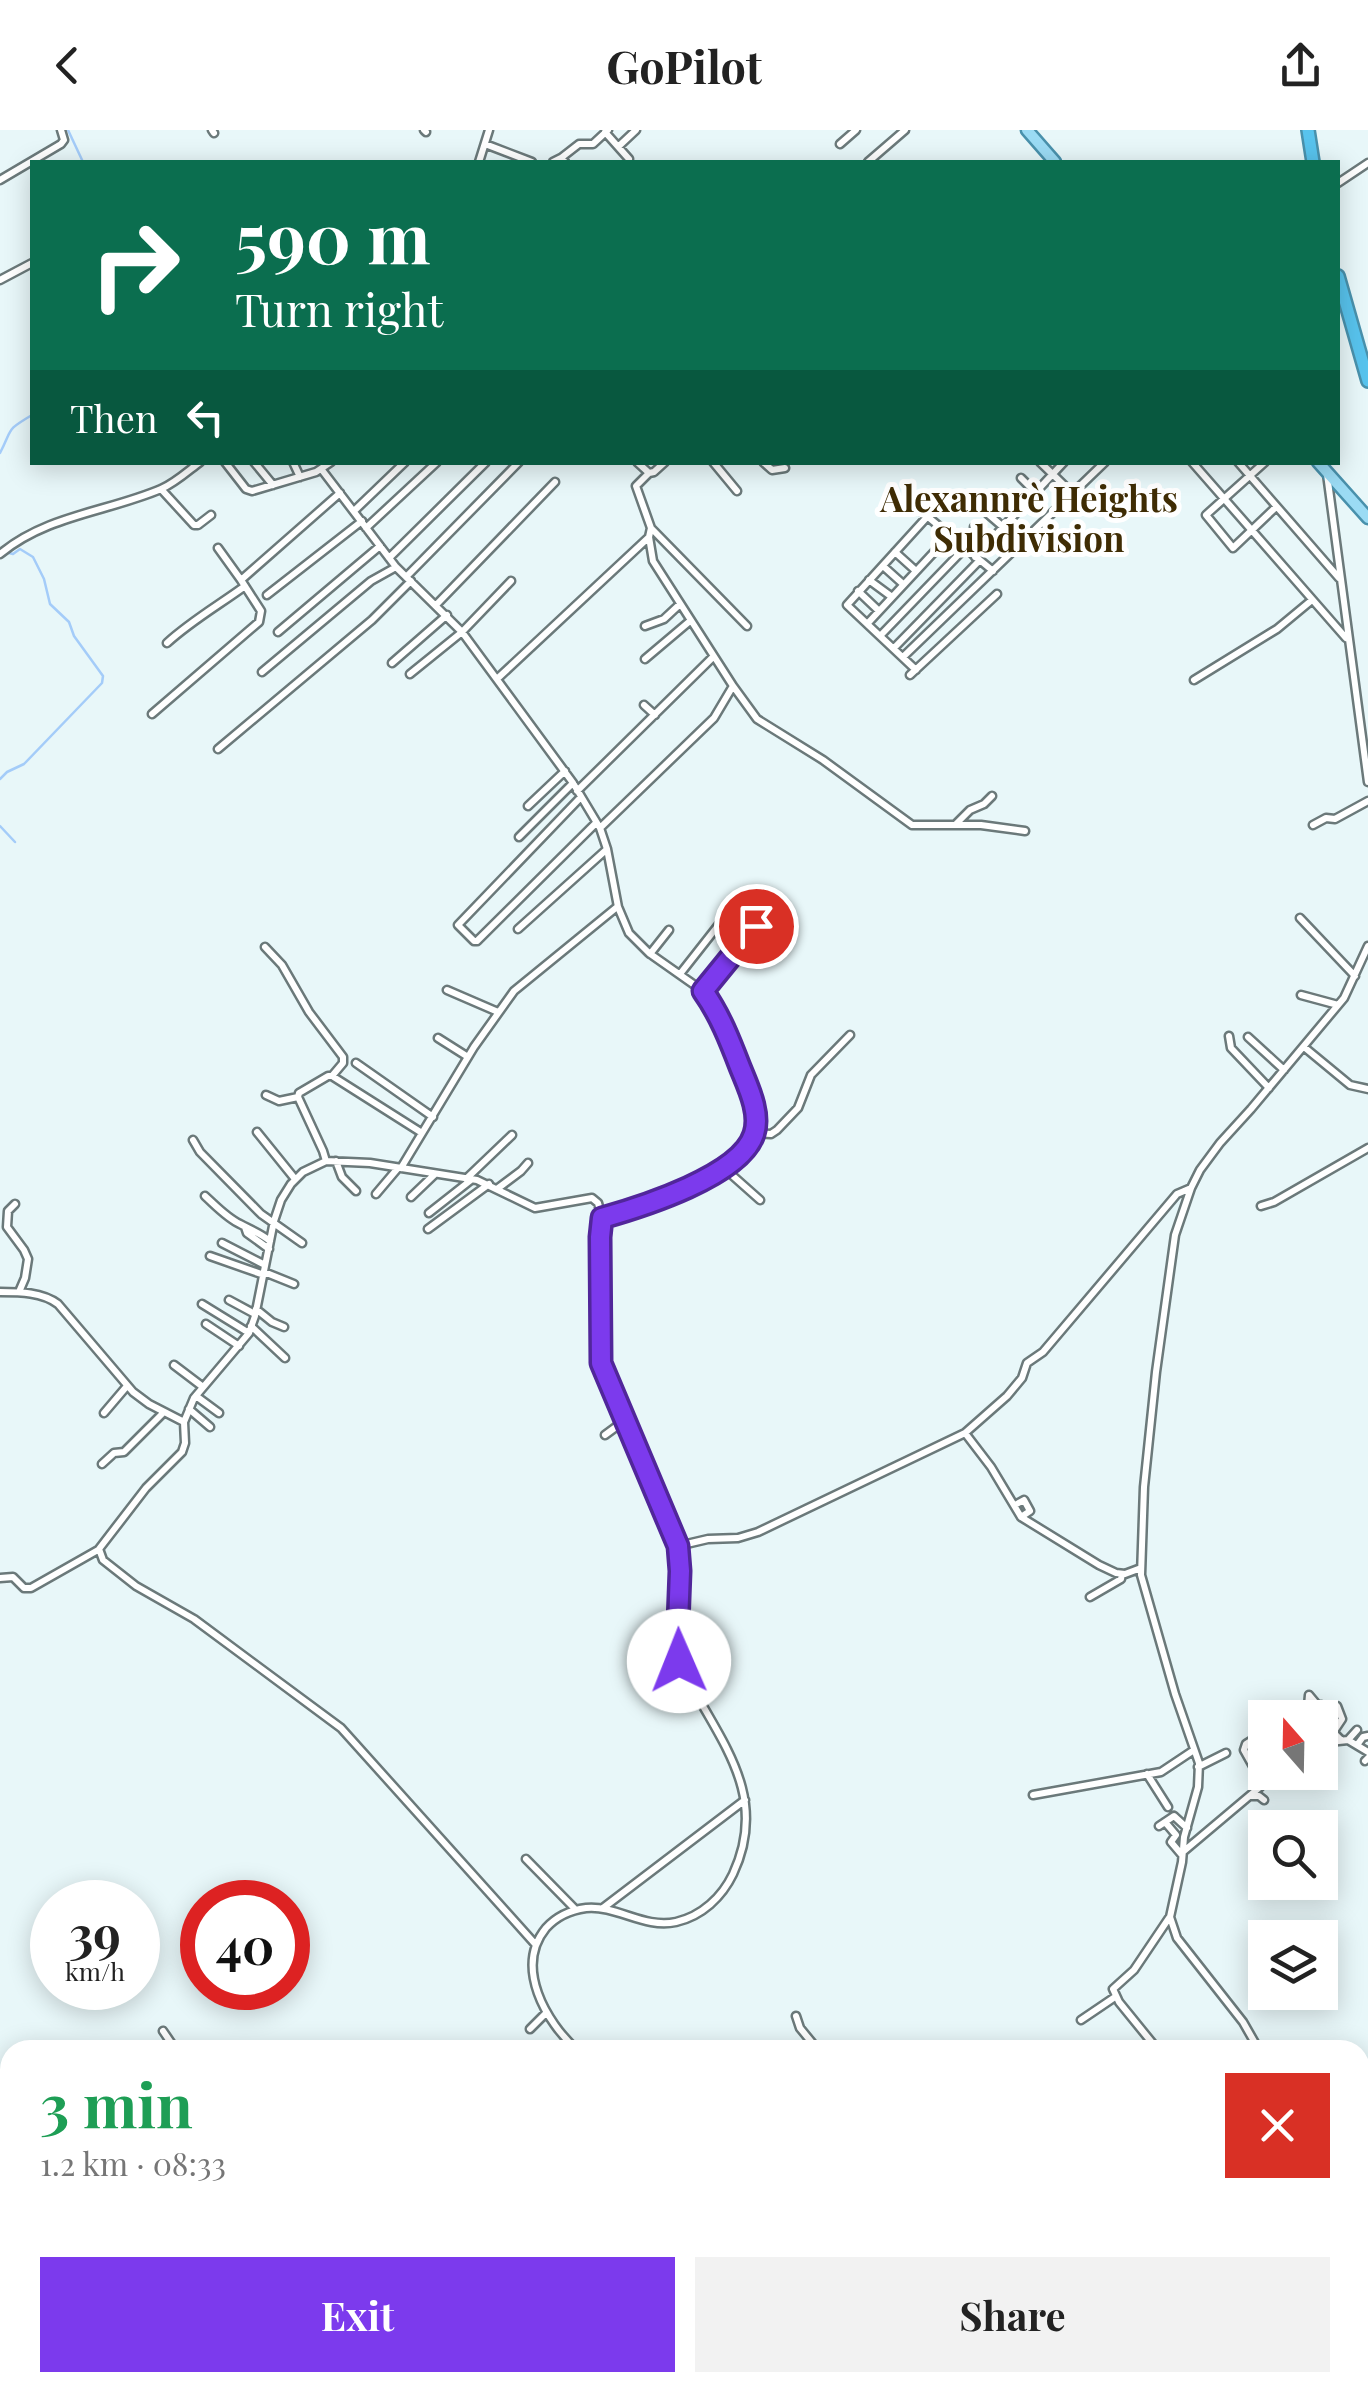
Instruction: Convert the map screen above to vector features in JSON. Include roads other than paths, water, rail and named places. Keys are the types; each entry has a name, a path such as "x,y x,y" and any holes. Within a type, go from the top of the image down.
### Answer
{"highway":[{"path":"1308,130 1313,160"},
{"path":"1340,283 1368,382"}],"main road":[{"path":"1027,130 1054,160"},
{"path":"1320,465 1368,518"}],"street":[{"path":"34,160 62,144 61,130"},
{"path":"481,160 489,130"},
{"path":"619,146 636,130"},
{"path":"840,144 856,130"},
{"path":"870,160 904,130"},
{"path":"564,160 582,144 593,144 607,131 629,159"},
{"path":"485,144 524,160"},
{"path":"0,180 30,163"},
{"path":"1340,182 1368,163"},
{"path":"0,280 30,264"},
{"path":"227,465 249,490 274,486 328,465"},
{"path":"256,465 274,486"},
{"path":"295,465 300,477"},
{"path":"354,511 402,465"},
{"path":"267,595 364,525 433,465"},
{"path":"389,558 483,465"},
{"path":"218,749 372,620 517,465"},
{"path":"640,465 649,473"},
{"path":"662,465 636,486 650,533 653,561 757,720 823,760 908,824 988,825 1025,831"},
{"path":"715,465 737,491"},
{"path":"765,465 770,470 785,468"},
{"path":"1043,465 1074,494"},
{"path":"894,648 1061,465"},
{"path":"903,657 1102,465"},
{"path":"1195,465 1349,641"},
{"path":"1241,465 1341,581"},
{"path":"1262,465 1206,515 1231,547 1276,508"},
{"path":"0,554 36,530 60,520 161,489 188,466"},
{"path":"322,470 396,567 462,632 573,782 607,849 618,907 629,933 650,954 703,991 724,1026 750,1094 756,1114 754,1134 740,1156 666,1199 602,1218"},
{"path":"1327,473 1368,782"},
{"path":"1022,478 1035,492"},
{"path":"436,605 555,482"},
{"path":"161,489 194,525 211,515"},
{"path":"167,644 218,605 340,494"},
{"path":"1004,496 1018,509"},
{"path":"980,585 994,597 913,673 903,657 847,605 924,514 993,572"},
{"path":"988,514 1002,526"},
{"path":"974,527 989,541"},
{"path":"650,533 747,626"},
{"path":"498,678 650,533"},
{"path":"868,623 949,536"},
{"path":"278,632 380,546"},
{"path":"152,714 259,622 261,611 218,548"},
{"path":"881,635 964,548"},
{"path":"895,552 916,571"},
{"path":"883,566 904,584"},
{"path":"262,672 371,582 396,567"},
{"path":"870,580 892,596"},
{"path":"410,674 462,632 510,582"},
{"path":"858,591 879,610"},
{"path":"1194,680 1277,629 1312,600"},
{"path":"645,626 667,617 679,605"},
{"path":"392,663 446,615"},
{"path":"645,659 690,621"},
{"path":"713,658 458,925 476,941 714,718 733,686"},
{"path":"644,705 655,715"},
{"path":"528,806 565,772"},
{"path":"519,837 573,782"},
{"path":"956,825 992,796"},
{"path":"1313,825 1368,801"},
{"path":"518,929 607,849"},
{"path":"376,1194 400,1168 468,1057 519,986 618,907"},
{"path":"680,974 728,913"},
{"path":"1300,918 1355,976"},
{"path":"703,991 756,926"},
{"path":"650,954 669,930"},
{"path":"1254,2040 1171,1926 1198,1768 1140,1575 1144,1487 1175,1235 1190,1188 1220,1143 1338,1006 1368,946"},
{"path":"265,947 282,965 343,1057 332,1076 298,1097 280,1102 266,1095"},
{"path":"448,990 498,1012"},
{"path":"1301,995 1338,1006"},
{"path":"754,1134 777,1130 801,1103 810,1075 850,1035"},
{"path":"1229,1036 1231,1048 1269,1088"},
{"path":"1248,1037 1284,1070"},
{"path":"438,1038 468,1057"},
{"path":"1304,1047 1350,1084 1368,1089"},
{"path":"356,1063 432,1117"},
{"path":"332,1076 422,1133"},
{"path":"298,1097 326,1161"},
{"path":"257,1132 295,1179"},
{"path":"429,1213 512,1134"},
{"path":"193,1140 200,1152 262,1214 302,1242"},
{"path":"1260,1206 1274,1202 1368,1148"},
{"path":"0,1578 11,1576 24,1588 31,1588 99,1549 146,1488 182,1452 184,1422 196,1396 250,1329 274,1221 285,1192 295,1179 326,1161 370,1163 489,1184 532,1207 592,1198 598,1203 602,1218 600,1357 678,1546 679,1661 728,1748 744,1800 742,1851 728,1885 712,1903 686,1918 664,1924 602,1908 576,1910 547,1927 536,1946 533,1972 546,2013 566,2040"},
{"path":"336,1161 342,1177 356,1191"},
{"path":"498,1189 528,1163"},
{"path":"728,1164 738,1181 760,1200"},
{"path":"411,1197 435,1174"},
{"path":"428,1229 489,1184"},
{"path":"678,1546 758,1532 965,1433 1008,1396 1022,1378 1027,1363 1043,1352 1177,1194 1190,1188"},
{"path":"206,1196 247,1233 270,1245"},
{"path":"15,1204 6,1215 7,1228 28,1258 20,1292"},
{"path":"222,1243 294,1284"},
{"path":"210,1256 264,1270"},
{"path":"0,1292 50,1298 127,1386 148,1404 184,1422"},
{"path":"229,1300 284,1327"},
{"path":"202,1304 250,1329 284,1358"},
{"path":"206,1324 239,1346"},
{"path":"174,1365 203,1387"},
{"path":"104,1413 127,1386"},
{"path":"196,1396 218,1413"},
{"path":"189,1409 210,1427"},
{"path":"102,1464 114,1452 124,1452 164,1412"},
{"path":"605,1435 624,1421"},
{"path":"965,1433 992,1467 1022,1517 1122,1574 1141,1568"},
{"path":"1014,1506 1024,1500 1028,1504 1030,1510 1022,1517"},
{"path":"99,1549 103,1560 136,1586 194,1619 342,1728 536,1946"},
{"path":"1078,1564 1092,1560"},
{"path":"1090,1597 1122,1579 1122,1574"},
{"path":"1338,1741 1357,1730"},
{"path":"1338,1735 1357,1745 1367,1757"},
{"path":"1357,1745 1368,1736"},
{"path":"1033,1795 1161,1772 1194,1750"},
{"path":"1198,1768 1226,1753"},
{"path":"1147,1774 1165,1807"},
{"path":"1183,1854 1257,1790"},
{"path":"1250,1796 1264,1800"},
{"path":"602,1908 744,1800"},
{"path":"1183,1854 1170,1840 1176,1834 1162,1824 1174,1816 1186,1828"},
{"path":"526,1859 576,1910"},
{"path":"1150,2040 1112,1988 1134,1970 1170,1917"},
{"path":"1081,2020 1115,1997"},
{"path":"530,2029 546,2013"},
{"path":"796,2016 810,2040"},
{"path":"163,2030 170,2040"}],"waterway":[{"path":"68,130 82,160"},
{"path":"0,453 11,431 30,416"},
{"path":"0,779 24,764 102,683 103,676 74,636 69,622 50,604 33,557 20,549 9,553"},
{"path":"0,826 15,842"}],"district":[{"name":"Alexannrè Heights Subdivision","path":"1029,520"}]}
